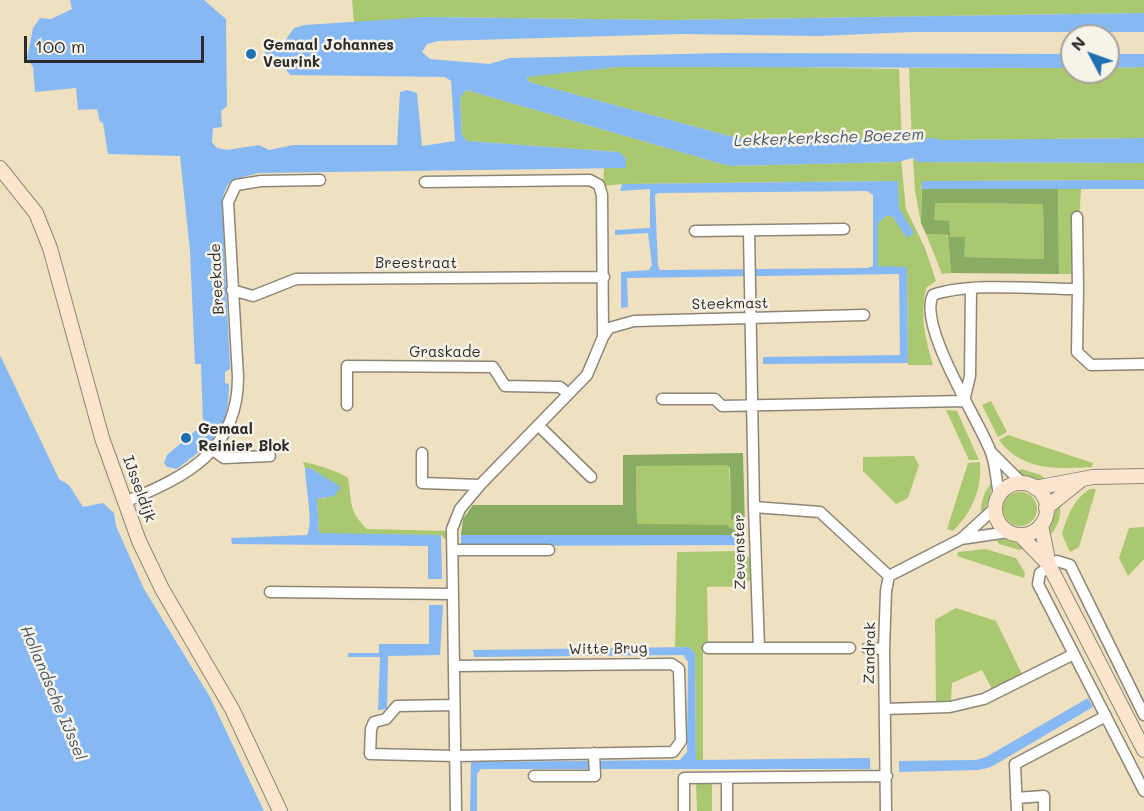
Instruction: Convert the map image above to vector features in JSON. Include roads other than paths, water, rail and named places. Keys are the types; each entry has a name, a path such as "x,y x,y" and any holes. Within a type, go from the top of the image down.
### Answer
{"street":[{"name":"IJsseldijk","path":"0,168 36,213 48,241 102,438 127,501 139,542 162,589 232,710 280,811"},
{"name":"Breekade","path":"127,501 167,482 213,450 231,423 238,395 228,202 236,185 261,181 320,180"},
{"path":"425,182 590,180 599,185 602,195 603,338 586,375 480,485 460,509 452,529 456,811"},
{"path":"1077,217 1077,352 1091,365 1144,364"},
{"path":"695,231 844,229"},
{"path":"749,231 754,507"},
{"name":"Breestraat","path":"232,290 253,296 296,279 603,278"},
{"path":"1047,508 1043,496 1028,486 991,452 964,401 939,342 930,300 933,295 945,291 971,289 1078,289"},
{"path":"964,401 970,376 971,289"},
{"name":"Steekmast","path":"603,338 609,328 634,321 864,315"},
{"name":"Graskade","path":"347,405 347,366 493,367 505,386 560,387 568,394"},
{"path":"662,399 715,399 722,406 964,401"},
{"path":"538,425 591,477"},
{"path":"213,450 224,458 270,456"},
{"path":"991,452 1000,524 1014,533 1049,565"},
{"path":"422,453 422,483 480,485"},
{"path":"889,576 961,539 997,502 1009,486 1144,476"},
{"path":"1082,479 1047,508 1041,525 1049,565 1144,750"},
{"name":"Zevenster","path":"759,648 754,507 820,512 889,576"},
{"path":"961,539 1031,533 1041,525"},
{"path":"453,550 549,550"},
{"path":"1144,715 1070,565 1057,561 1049,565 1040,573 1038,584 1144,791"},
{"name":"Zandrak","path":"886,811 884,648 886,591 889,576"},
{"path":"270,592 453,594"},
{"path":"708,648 850,648"},
{"path":"867,648 884,648"},
{"path":"885,709 950,707 984,699 1074,654"},
{"name":"Witte Brug","path":"454,666 672,664 679,669 681,741 678,749 673,752 596,767"},
{"path":"454,705 397,706 391,714 374,723 370,729 370,754 456,756 596,767"},
{"path":"1017,811 1015,764 1106,716"},
{"path":"534,776 596,767"},
{"path":"684,811 684,778 887,776"},
{"path":"727,778 727,811"},
{"path":"1016,798 1044,796 1044,811"}],"water":[{"path":"70,0 204,0 226,19 227,106 221,111 222,127 213,128 212,142 217,148 227,150 259,145 269,150 293,145 397,145 400,92 407,90 417,93 422,146 455,141 451,81 445,77 290,75 282,64 265,62 265,47 282,45 294,28 305,25 428,17 669,20 1144,13 1144,32 1120,32 1120,24 1060,24 1060,32 913,32 819,36 680,34 439,41 427,44 422,52 430,59 489,64 510,58 723,53 1060,54 1060,68 617,67 527,77 529,82 737,138 892,140 906,144 928,138 941,140 1144,138 1144,163 917,162 913,158 898,162 729,166 466,90 460,98 462,135 467,141 619,152 626,158 626,168 258,173 234,180 227,187 222,202 230,369 225,372 225,383 229,384 226,415 217,435 210,443 177,469 167,467 164,463 167,455 203,424 201,364 195,364 190,251 180,156 108,154 103,123 100,122 97,109 78,110 76,88 35,92 33,67 27,58 33,28 40,18 51,19 72,9"},
{"path":"1120,54 1144,54 1144,67 1120,68"},
{"path":"1144,180 1144,189 922,189 922,181"},
{"path":"898,181 899,208 914,233 907,238 892,216 886,216 878,223 878,266 907,267 908,363 763,364 763,357 900,355 899,274 627,278 628,307 621,308 621,272 649,270 652,265 648,233 615,235 615,230 650,228 650,189 620,191 622,184","holes":["867,191 873,195 873,266 868,268 660,270 658,266 655,195 658,193"]},
{"name":"Hollandsche IJssel","path":"0,355 59,479 69,485 83,507 103,503 114,513 116,526 144,589 210,697 264,811 0,811"},
{"path":"305,468 310,468 341,487 334,496 317,499 319,533 441,535 442,579 428,579 428,546 232,544 231,538 307,535 310,522"},
{"path":"461,535 745,535 744,545 461,546"},
{"path":"429,605 443,605 440,655 388,656 387,709 378,710 380,657 348,657 348,653 379,653 379,644 429,644"},
{"path":"689,647 695,654 696,760 870,758 870,769 481,769 477,774 477,811 470,811 471,762 680,760 687,752 688,662 683,655 474,657 473,650"},
{"path":"1088,698 1093,707 991,767 979,770 899,772 899,761 976,760 986,757"}],"place":[{"name":"Gemaal Johannes Veurink","path":"251,54"},
{"name":"Gemaal Reinier Blok","path":"186,438"}],"water label":[{"name":"Lekkerkerksche Boezem","path":"829,138"}]}
